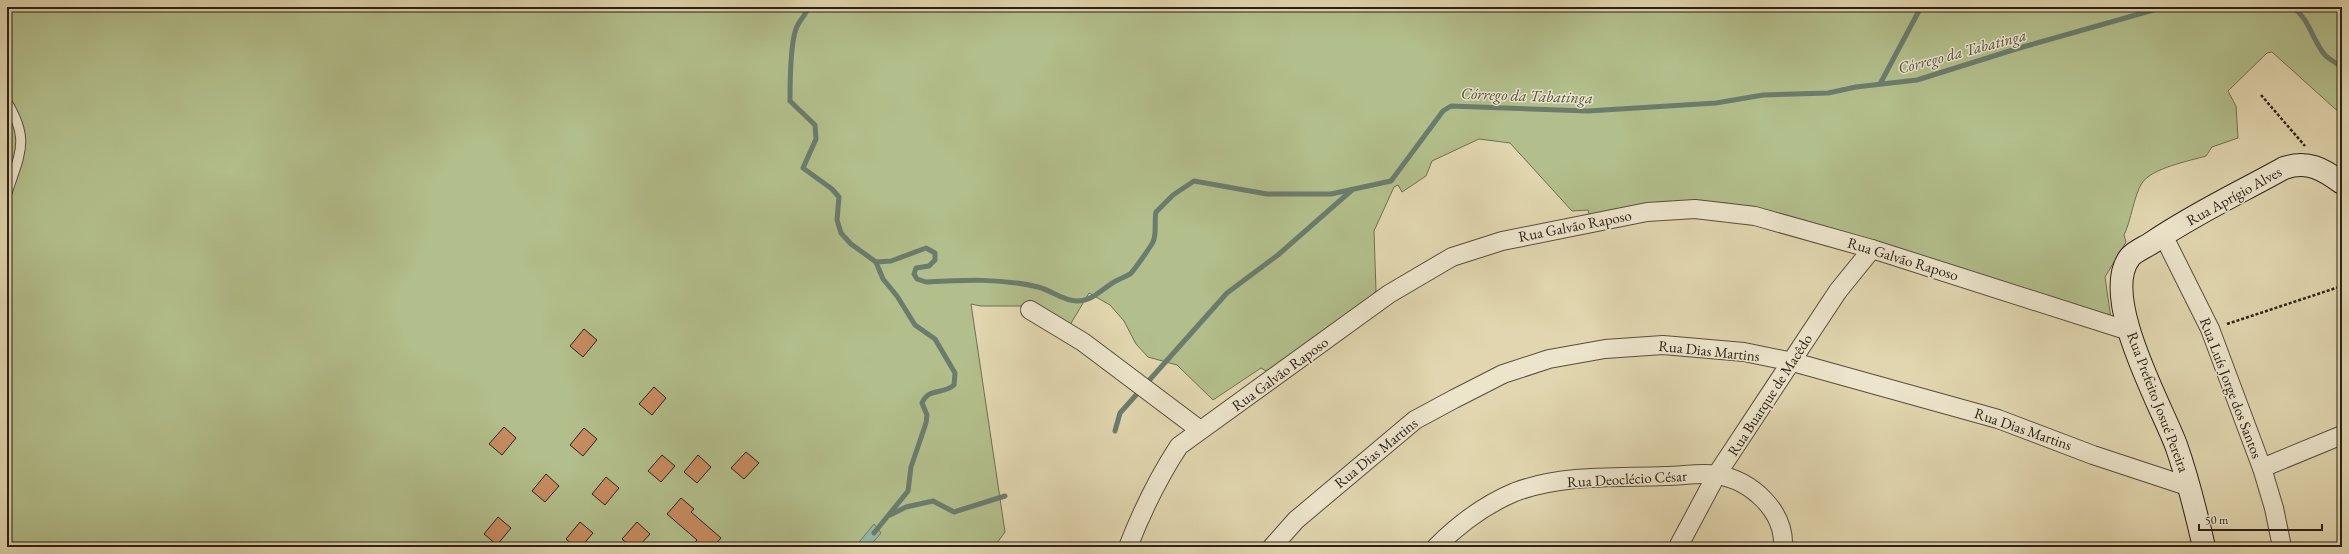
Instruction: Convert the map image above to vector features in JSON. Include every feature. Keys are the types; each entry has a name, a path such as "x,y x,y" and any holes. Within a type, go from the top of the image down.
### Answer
{"street":[{"name":"Rua Aprígio Alves","path":"2130,257 2162,235 2284,168 2297,165 2313,165"},
{"path":"2313,165 2342,183"},
{"name":"Rua Galvão Raposo","path":"1128,547 1143,508 1179,446 1248,398 1389,294 1452,257 1483,246 1647,212 1695,209 1754,216 1872,249 2129,331"},
{"name":"Rua Luís Jorge dos Santos","path":"2162,235 2210,329 2262,468 2274,508 2282,547"},
{"name":"Rua Buarque de Macêdo","path":"1678,547 1717,474 1793,362 1838,291 1872,249"},
{"name":"Rua Prefeito Josué Pereira","path":"2130,257 2124,274 2122,290 2122,301 2129,331 2153,395 2175,444 2190,487 2204,547"},
{"path":"1030,310 1083,342 1200,430"},
{"name":"Rua Dias Martins","path":"1272,547 1296,520 1415,420 1503,374 1549,359 1570,355 1604,349 1663,345 1744,352 1793,362 1998,419 2094,455 2190,487"},
{"path":"2262,468 2342,435"},
{"path":"1717,474 1748,486 1772,509 1780,524 1783,547"},
{"name":"Rua Deoclécio César","path":"1436,547 1466,521 1490,504 1516,492 1542,484 1595,477 1717,474"}],"lane":[{"path":"7,102 19,125 22,138 22,148 7,193"}],"path":[{"path":"2261,95 2304,143 2313,165"},
{"path":"2210,329 2342,286"}],"shaded area":[{"path":"7,7 2323,7 2326,11 2342,10 2342,115 2272,52 2267,53 2228,91 2236,106 2238,138 2212,147 2206,156 2162,169 2154,173 2142,183 2139,188 2124,235 2126,242 2105,277 2111,319 1727,203 1615,209 1590,217 1588,210 1572,211 1510,143 1479,139 1432,161 1426,176 1402,192 1398,185 1394,187 1374,231 1376,291 1374,293 1376,297 1268,372 1261,368 1213,400 1177,365 1148,357 1136,344 1124,321 1110,305 1089,293 1070,325 1037,306 981,306 971,304 1005,532 994,547 7,547"},
{"path":"874,524 881,533 869,547 855,547"}],"building":[{"path":"584,329 597,340 583,357 570,346"},
{"path":"654,387 666,398 652,415 639,404"},
{"path":"504,427 516,438 502,455 489,444"},
{"path":"584,428 597,439 583,456 570,445"},
{"path":"746,452 759,463 744,479 731,468"},
{"path":"662,455 675,466 661,482 648,471"},
{"path":"698,455 711,467 697,483 684,472"},
{"path":"546,474 559,486 545,502 532,491"},
{"path":"606,477 619,488 605,505 592,494"},
{"path":"681,498 694,509 691,512 721,538 713,547 691,547 697,540 667,514"},
{"path":"498,517 511,528 497,545 484,534"},
{"path":"580,522 593,533 581,547 575,547 566,539"},
{"path":"637,522 650,534 638,547 631,547 622,539"}],"waterway":[{"path":"808,7 806,13 797,26 794,36 790,75 790,101 815,125 816,139 803,168 832,189 839,197 837,220 841,233 851,244 876,262 883,279 897,296 915,325 935,339 955,373 954,385 945,390 928,395 922,403 927,415 926,423 911,467 908,491 874,533"},
{"path":"1880,84 1921,7"},
{"name":"Córrego da Tabatinga","path":"876,262 891,261 926,248 935,253 935,260 929,266 916,268 914,274 917,279 926,282 968,280 1010,282 1048,290 1072,301 1083,300 1093,297 1114,282 1132,272 1153,242 1155,235 1156,212 1173,195 1194,181 1267,194 1331,194 1391,181 1443,111 1451,106 1588,111 1716,103 1763,95 1828,93 1856,87 1917,80 2016,49 2164,7"},
{"name":"Córrego da Tabatinga","path":"2292,7 2303,17 2325,55 2342,69"},
{"path":"1115,431 1120,413 1227,293 1278,255 1352,190"},
{"path":"890,515 906,507 933,501 954,512 1005,496"}]}
